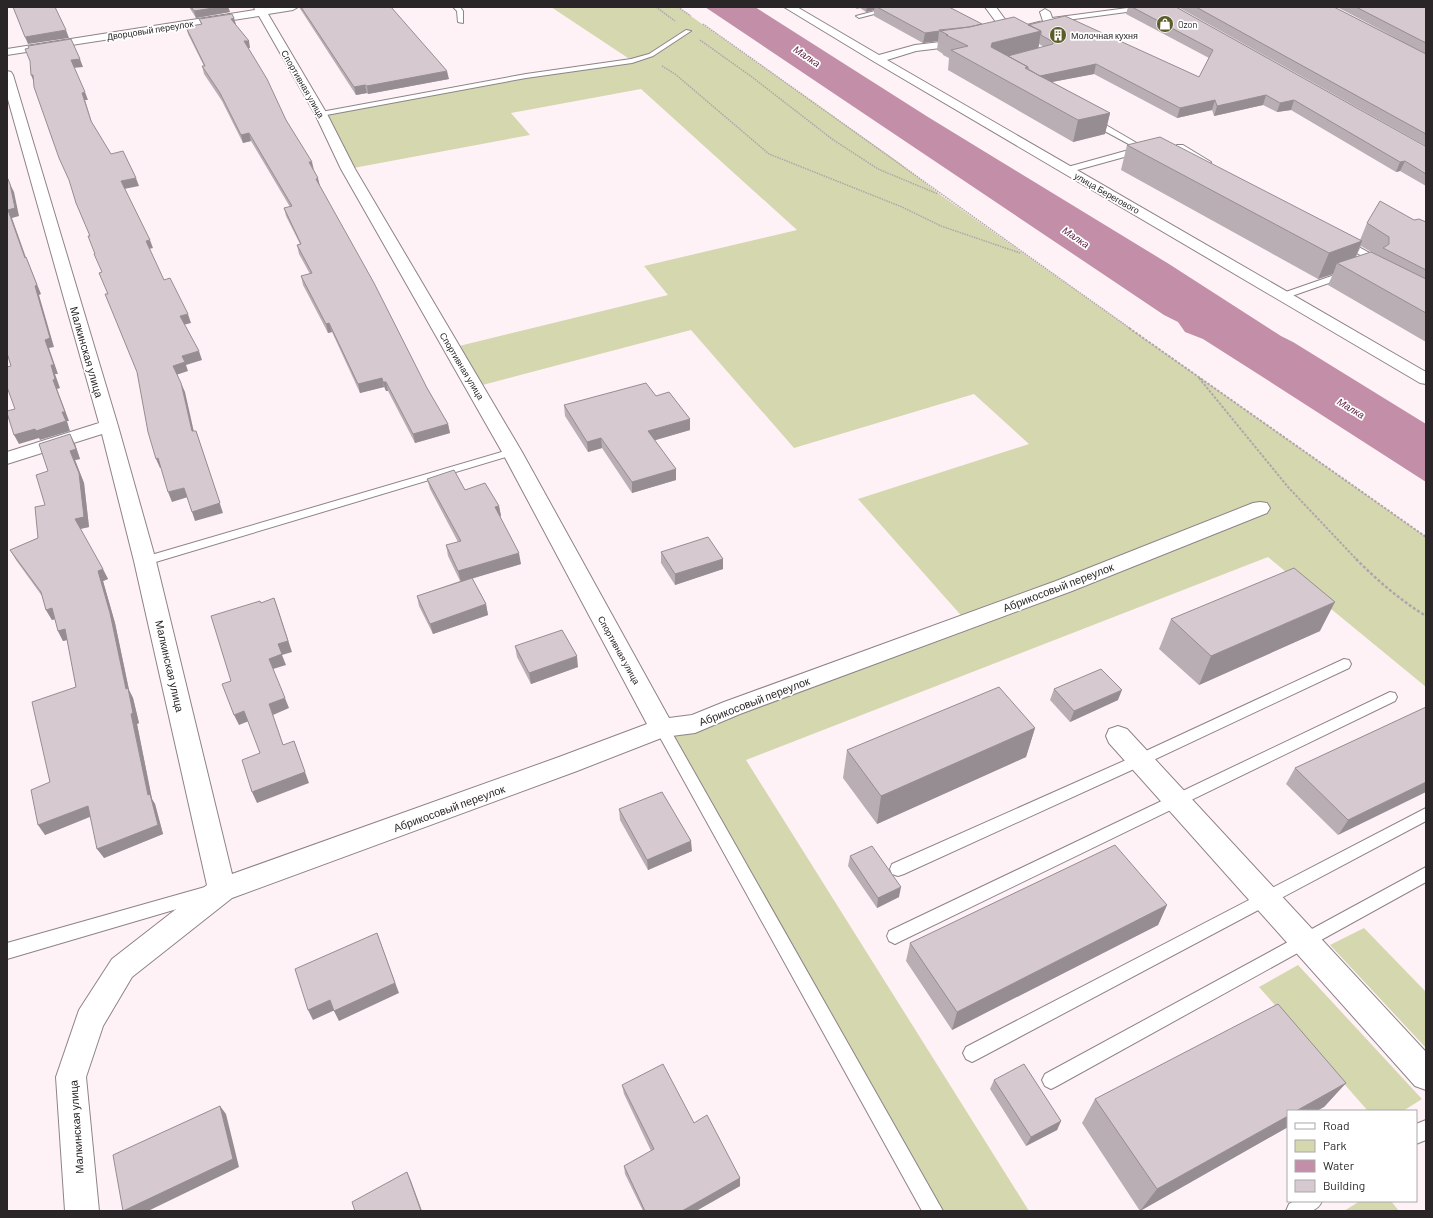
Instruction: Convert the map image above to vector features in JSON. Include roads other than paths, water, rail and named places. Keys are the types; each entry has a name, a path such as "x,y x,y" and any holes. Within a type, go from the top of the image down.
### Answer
{"street":[{"name":"Дворцовый переулок","path":"7,52 260,10 293,7"},
{"name":"улица Берегового","path":"789,7 1426,380"},
{"path":"990,7 1006,28"},
{"name":"Спортивная улица","path":"260,10 321,114 348,169 512,452 662,728"},
{"path":"877,59 915,48 966,42 1006,28 1049,23 1043,14"},
{"name":"Малкинская улица","path":"7,75 109,426 146,561 222,890 122,968 90,1020 72,1077 82,1211"},
{"path":"7,458 109,426"},
{"name":"Абрикосовый переулок","path":"222,890 568,764 662,728 695,724 791,686 1064,586 1260,508"},
{"path":"1118,736 1426,1075"}],"lane":[{"path":"456,7 460,11 462,22"},
{"path":"859,16 898,7"},
{"path":"1043,14 1149,7"},
{"path":"321,114 526,76 632,61 651,55 688,31"},
{"path":"1067,170 1146,151 1081,114"},
{"path":"1180,147 1215,167"},
{"path":"1339,239 1374,259 1373,266 1363,269 1377,276"},
{"path":"1283,296 1356,271"},
{"path":"146,561 512,452"},
{"path":"898,869 1140,760 1344,664"},
{"path":"895,936 1390,697"},
{"path":"662,728 933,1211"},
{"path":"972,1053 1426,814"},
{"path":"1051,1080 1426,874"},
{"path":"7,951 222,890"},
{"path":"1417,1134 1426,1129"},
{"path":"1296,1211 1310,1202"}],"water":[{"name":"Малка","path":"705,7 755,7 928,117 1169,264 1281,336 1426,424 1426,482 1203,339 1185,332 1178,322 1164,315"}],"place":[{"name":"Ozon","path":"1165,24"},
{"name":"Молочная кухня","path":"1058,35"}]}
